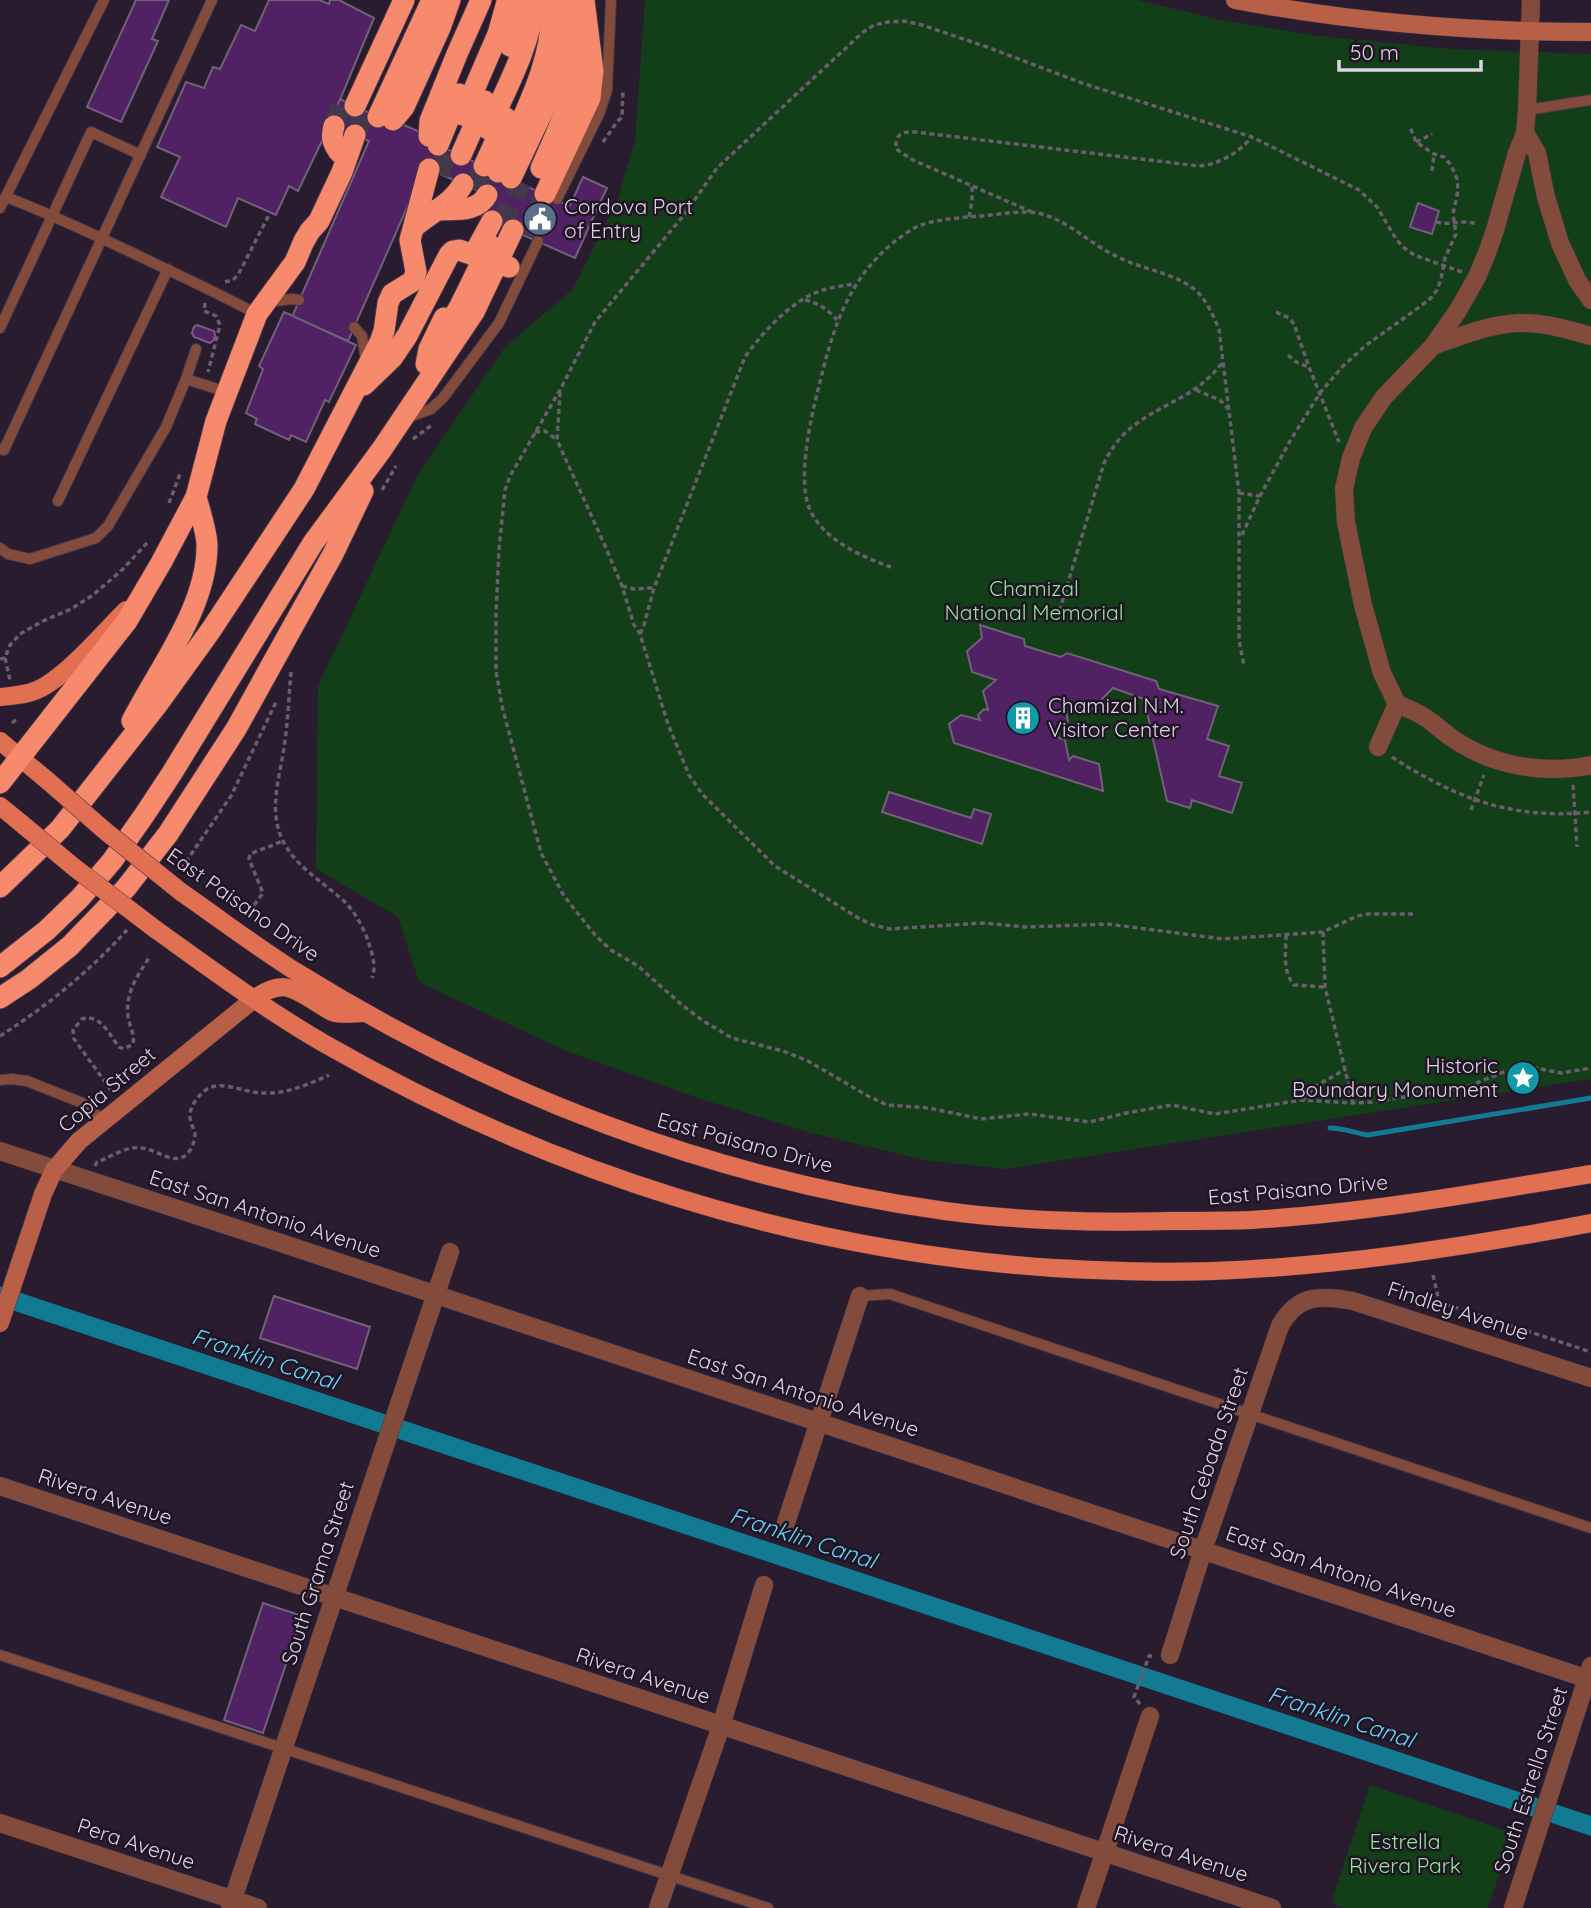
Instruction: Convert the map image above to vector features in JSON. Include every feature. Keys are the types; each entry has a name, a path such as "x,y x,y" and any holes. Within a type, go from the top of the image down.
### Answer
{"highway":[{"path":"367,111 388,0"},
{"path":"367,111 404,0"},
{"path":"367,111 419,0"},
{"path":"367,111 432,0"},
{"path":"367,111 404,107 450,0"},
{"path":"481,0 430,121 491,169"},
{"path":"491,169 478,50 494,0"},
{"path":"491,169 488,60 507,0"},
{"path":"491,169 519,0"},
{"path":"491,169 533,17 535,0"},
{"path":"491,169 535,51 543,24 544,0"},
{"path":"491,169 544,62 550,39 551,0"},
{"path":"491,169 559,77 571,0"},
{"path":"491,169 590,98 593,71 582,0"},
{"path":"491,169 565,116 572,92 580,41 582,0"},
{"path":"0,783 127,621 161,563 196,497 216,421 260,309 295,262 310,231 320,221 350,133 331,137 340,162"},
{"path":"414,227 434,203 467,197 457,182"},
{"path":"434,203 432,185 457,182"},
{"path":"0,887 60,829 165,694 277,530 314,471 351,399 384,331 392,294 413,281 416,272 410,240 414,227 444,190 457,182"},
{"path":"416,397 426,364 460,306 514,230"},
{"path":"0,999 70,946 126,888 168,834 236,729 390,455 400,421 416,397 444,371 482,319 491,261 514,230"},
{"path":"351,399 407,337 453,251 459,250 491,261"},
{"path":"0,967 56,922 112,861 172,773 313,543 390,455"},
{"path":"114,759 182,629 206,569 207,541 196,497"}],"main road":[{"path":"1234,0 1373,20 1530,32 1591,32"},
{"path":"5,690 14,696 37,690 55,678 89,648 143,592"},
{"name":"East Paisano Drive","path":"0,741 181,892 295,971 366,1013 490,1077 638,1137 750,1172 874,1200 948,1212 1096,1223 1247,1220 1312,1215 1433,1200 1591,1174"},
{"path":"0,806 155,929 254,999 325,1044 418,1094 497,1131 578,1164 750,1220 817,1236 989,1264 1113,1271 1211,1271 1311,1265 1417,1253 1591,1223"},
{"path":"254,999 274,987 285,987 301,993 333,1013 366,1013"},
{"name":"Copia Street","path":"0,1323 43,1194 54,1170 79,1141 254,999"}],"street":[{"path":"1531,0 1525,133 1495,230 1477,277 1457,312 1433,346 1384,397 1363,428 1351,458 1344,489 1346,522 1363,605 1382,673 1397,704 1424,717 1452,738 1490,758 1544,769 1573,769 1591,765"},
{"path":"1525,133 1537,153 1546,197 1560,243 1577,280 1591,300"},
{"path":"1433,346 1488,327 1521,323 1556,326 1591,336"},
{"path":"1378,747 1397,704"},
{"name":"East San Antonio Avenue","path":"0,1151 1203,1550 1590,1675"},
{"name":"South Grama Street","path":"232,1904 450,1252"},
{"path":"785,1527 860,1296"},
{"name":"Findley Avenue","path":"1310,1299 1335,1298 1353,1301 1591,1378"},
{"name":"South Cebada Street","path":"1170,1655 1280,1326 1288,1313 1310,1299"},
{"name":"Rivera Avenue","path":"0,1486 1272,1908"},
{"path":"658,1908 721,1726 764,1585"},
{"name":"South Estrella Street","path":"1513,1908 1590,1675"},
{"path":"1086,1908 1150,1716"},
{"name":"Pera Avenue","path":"0,1823 232,1904 258,1908"}],"lane":[{"path":"0,208 104,0"},
{"path":"0,449 4,450 212,0"},
{"path":"491,169 599,114 607,90 611,0"},
{"path":"1527,110 1591,100"},
{"path":"0,328 91,132 141,155"},
{"path":"6,197 53,215 260,309 292,299 299,300"},
{"path":"400,421 431,409 443,398 499,323 514,230"},
{"path":"58,501 168,269"},
{"path":"354,327 362,336 366,367"},
{"path":"0,548 8,554 30,559 96,538 108,526 166,427 196,349"},
{"path":"186,379 227,392"},
{"path":"0,1080 27,1081 85,1104 103,1121"},
{"path":"860,1296 890,1294 1591,1528"},
{"path":"0,1654 768,1908"}],"path":[{"path":"1477,277 1414,255 1396,239 1369,197 1252,137 1082,83 922,25 903,21 874,25 862,33 717,169 684,215 596,322 510,476 505,490 499,549 496,671 502,706 541,853 572,907 595,935 611,950 638,966 682,1005 732,1038 783,1051 808,1061 887,1105 929,1108 981,1119 1029,1114 1090,1122 1172,1105 1214,1114 1302,1100 1372,1102 1464,1088 1518,1068 1561,1073 1591,1068"},
{"path":"1240,537 1290,441 1320,393 1365,346 1431,298 1437,290 1443,265 1456,234 1453,214 1458,190 1457,179 1451,164 1444,157 1416,142 1410,127"},
{"path":"1244,666 1239,640 1239,492 1219,329 1201,296 1194,288 1181,281 1118,257 1062,222 972,187 903,155 896,149 896,140 899,134 905,131 1199,166 1211,165 1236,153 1252,137"},
{"path":"1416,142 1432,134"},
{"path":"1432,171 1434,154"},
{"path":"969,217 972,187"},
{"path":"891,567 860,556 834,538 817,521 805,496 805,470 812,415 838,320 855,284 883,251 921,225 969,217 1032,212"},
{"path":"1436,222 1447,224 1467,221 1495,230"},
{"path":"640,634 654,588 744,357 758,338 803,300 819,291 855,284"},
{"path":"803,300 815,302 838,320"},
{"path":"1276,312 1289,318 1294,324 1343,452 1351,458"},
{"path":"1288,355 1296,362 1309,367"},
{"path":"1057,619 1104,463 1111,450 1136,424 1196,390 1223,361"},
{"path":"557,440 560,390"},
{"path":"1196,390 1220,400 1229,410"},
{"path":"412,440 438,421"},
{"path":"534,432 545,431 557,440 585,500 622,586 634,625 640,634 668,724 690,775 703,795 775,866 860,919 890,929 982,923 1026,927 1108,925 1223,939 1323,932 1357,916 1413,914"},
{"path":"379,496 390,455"},
{"path":"1239,492 1260,496"},
{"path":"622,586 634,589 654,588"},
{"path":"5,659 5,690"},
{"path":"291,672 285,742 275,797 277,821 283,841 297,860 345,903 359,920 373,955 372,978"},
{"path":"12,723 18,718 17,708"},
{"path":"1378,747 1451,791 1500,808 1563,815 1591,812"},
{"path":"1471,810 1490,758"},
{"path":"1573,769 1577,848"},
{"path":"249,912 263,893 249,859 250,855 283,841"},
{"path":"1323,932 1325,987 1353,1103"},
{"path":"1286,935 1286,969 1294,985 1325,987"},
{"path":"111,1090 74,1039 74,1030 82,1019 90,1017 97,1019 119,1047 124,1049 133,1044 134,1036 128,1016 129,997 135,980 149,958"},
{"path":"1302,1100 1314,1087 1346,1069"},
{"path":"89,1180 97,1162 132,1147 150,1149 173,1159 184,1157 191,1149 195,1134 190,1109 209,1088 222,1086 260,1093 289,1091 329,1075"},
{"path":"1433,1275 1441,1303 1591,1352"},
{"path":"1135,1697 1149,1656"}],"green space":[{"name":"Chamizal National Memorial","path":"645,0 1137,0 1221,20 1320,36 1450,49 1591,54 1591,1079 1005,1169 925,1160 811,1133 698,1098 564,1050 419,982 398,917 316,869 318,686 418,474 505,347 573,289 618,199 635,140"},
{"name":"Estrella Rivera Park","path":"1370,1785 1513,1833 1488,1908 1343,1908 1335,1905 1333,1897"}],"building":[{"path":"136,0 169,0 152,39 158,41 121,122 87,107"},
{"path":"269,0 319,0 329,4 330,0 339,0 374,18 330,124 298,191 289,186 276,215 238,198 226,227 161,197 180,157 157,147 186,82 204,88 213,67 220,69 241,25 255,31"},
{"name":"Cordova Port of Entry","path":"340,99 429,136 438,145 569,206 573,199 597,209 575,258 482,217 492,197 425,167 348,341 292,317 369,141 330,124"},
{"path":"583,177 607,188 597,209 573,199"},
{"path":"1418,203 1439,211 1432,234 1410,227"},
{"path":"284,312 356,345 329,402 325,400 306,442 291,435 289,440 255,424 257,419 246,413 263,369 259,366"},
{"path":"197,325 214,331 214,340 210,343 194,337 192,333"},
{"name":"Chamizal N.M. Visitor Center","path":"980,625 1024,639 1025,646 1061,657 1067,653 1156,681 1159,689 1218,706 1207,739 1229,746 1219,776 1242,783 1232,813 1192,800 1190,808 1167,801 1144,699 1113,688 1091,710 1065,702 1068,722 1055,732 1057,737 1065,740 1069,760 1073,756 1099,764 1103,791 954,743 949,724 961,715 980,720 978,715 984,709 988,710 983,691 996,680 972,672 967,651 982,638"},
{"path":"889,792 971,818 974,809 991,814 982,844 882,812"},
{"path":"274,1296 370,1327 357,1369 260,1338"},
{"path":"263,1603 302,1616 263,1733 224,1720"}],"waterway":[{"path":"1330,1128 1368,1135 1591,1098"},
{"name":"Franklin Canal","path":"0,1296 1591,1826"}],"tunnel":[{"path":"334,126 344,101"},
{"path":"355,135 365,111"},
{"path":"439,174 448,149"},
{"path":"473,189 484,166"},
{"path":"501,225 521,182"},
{"path":"526,235 545,194"}],"place":[{"name":"Cordova Port of Entry","path":"540,219"},
{"name":"Chamizal N.M. Visitor Center","path":"1023,718"},
{"name":"Historic Boundary Monument","path":"1523,1078"}]}
